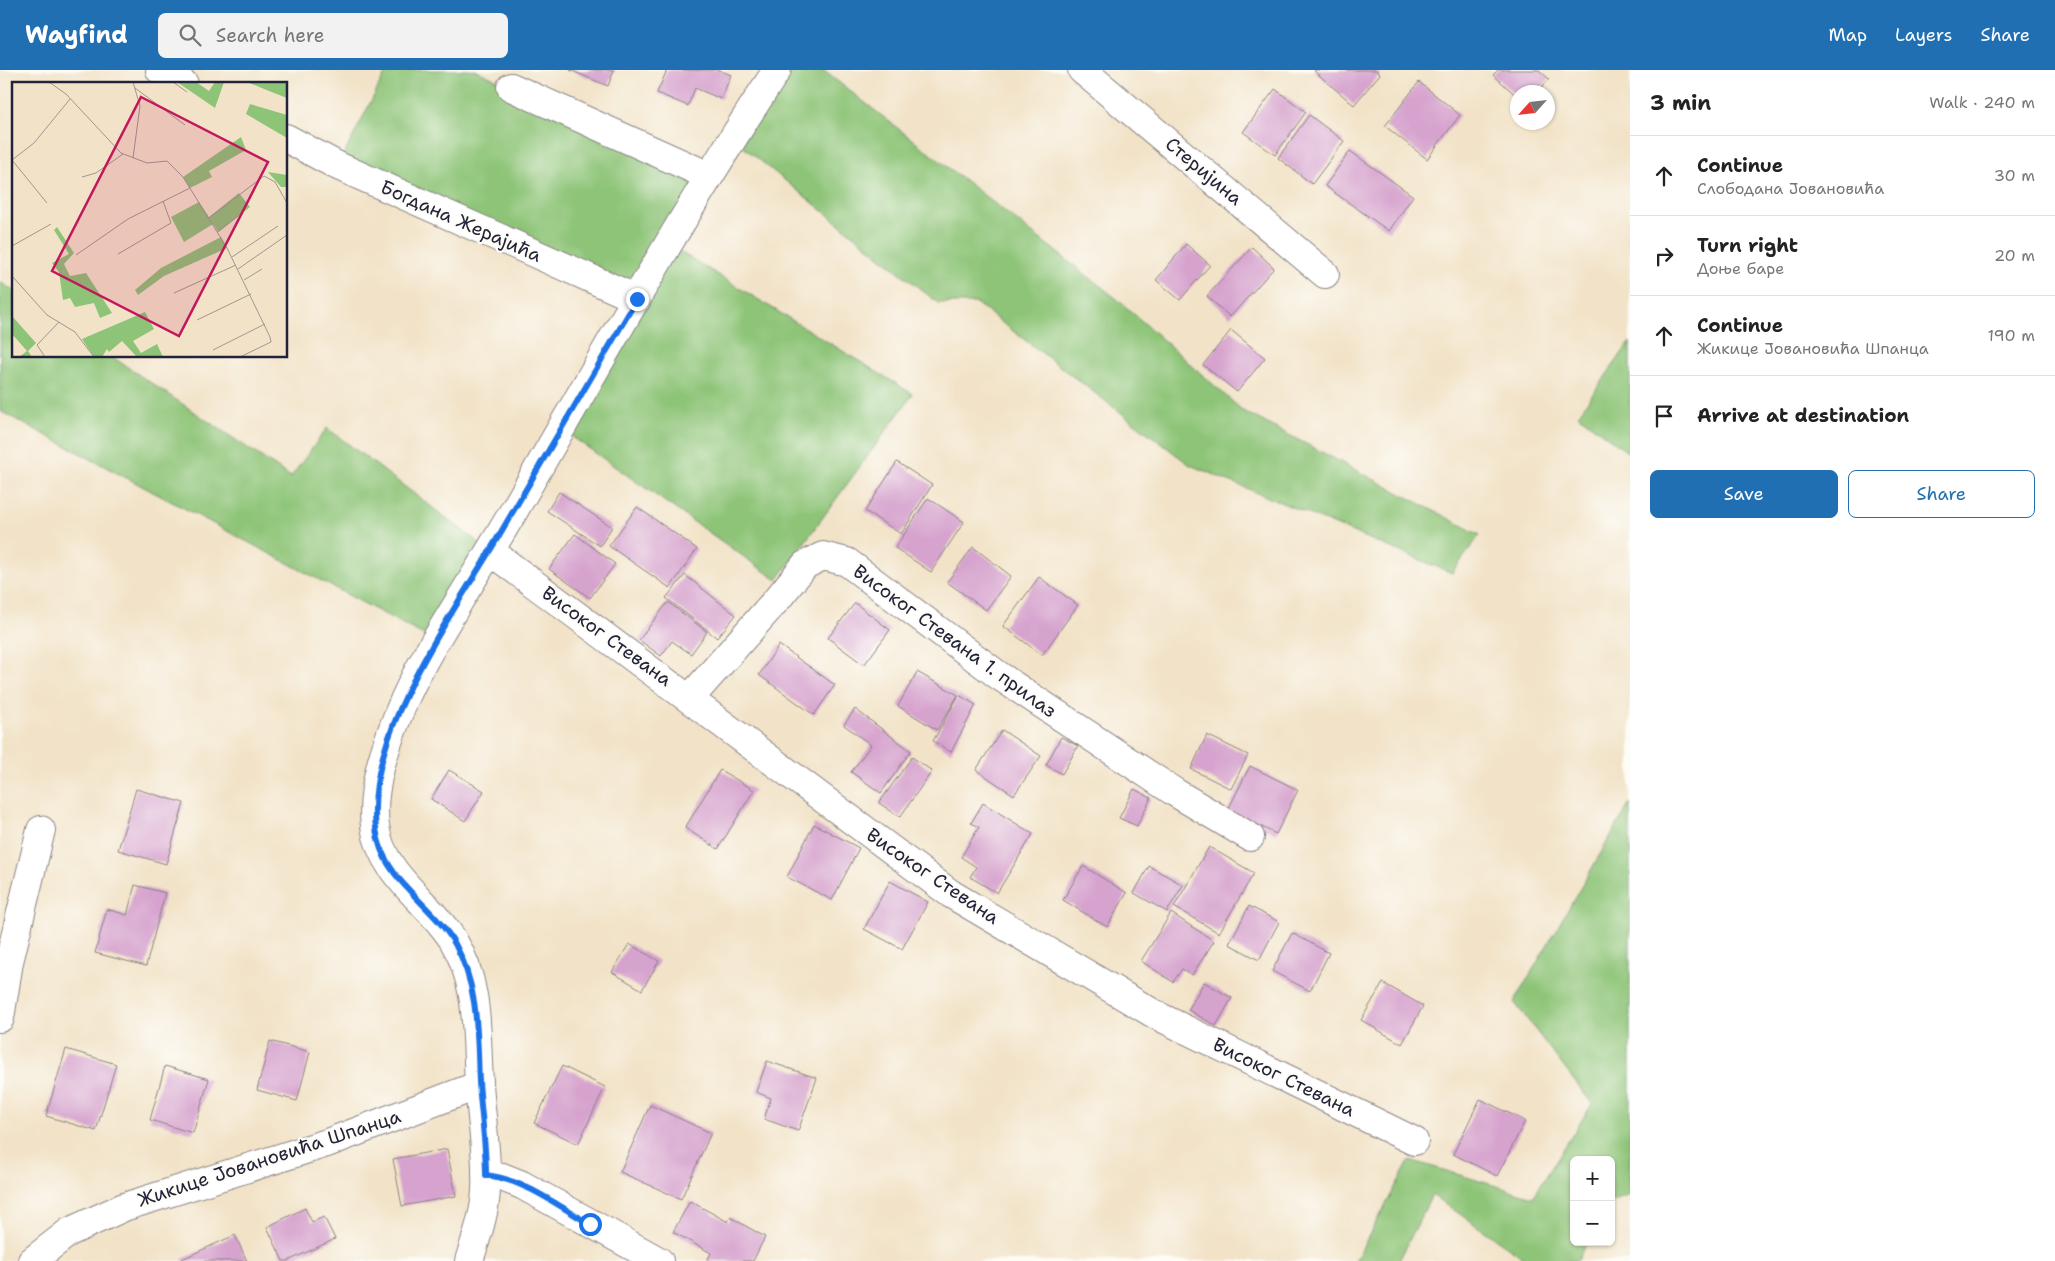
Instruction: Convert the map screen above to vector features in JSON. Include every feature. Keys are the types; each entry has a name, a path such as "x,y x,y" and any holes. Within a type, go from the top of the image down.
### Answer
{"street":[{"path":"160,70 181,82"},
{"path":"469,1261 480,1226 486,1193 475,1002 466,964 439,920 397,876 385,859 374,824 377,785 382,759 400,708 435,641 709,176 777,70"},
{"name":"Стеријина","path":"1082,70 1324,274"},
{"path":"511,88 709,176"},
{"name":"Богдана Жерајића","path":"288,139 338,166 637,299"},
{"name":"Високог Стевана","path":"490,550 951,894 1156,1014 1414,1141"},
{"name":"Високог Стевана 1. прилаз","path":"690,698 805,565 823,556 847,562 998,675 1176,794 1250,837"},
{"path":"0,1018 9,962 41,830"},
{"name":"Жикице Јовановића Шпанца","path":"32,1261 69,1232 124,1207 327,1143 479,1085"},
{"path":"486,1175 502,1177 522,1184 659,1261"}],"green space":[{"path":"387,70 475,70 709,176 669,245 913,394 777,580 561,429 637,300 338,166"},
{"path":"777,70 823,70 1117,299 1243,411 1480,535 1452,573 1190,465 976,303 938,303 732,138"},
{"path":"0,282 12,290 12,358 114,358 291,477 327,428 490,551 435,641 0,411"},
{"path":"1630,342 1630,454 1578,415"},
{"path":"1630,803 1630,1195 1615,1201 1615,1156 1570,1156 1570,1246 1585,1246 1577,1261 1528,1261 1432,1195 1399,1261 1355,1261 1410,1160 1533,1197 1592,1104 1514,1002"}],"building":[{"path":"570,70 614,70 608,86"},
{"path":"667,70 719,70 731,75 721,99 695,88 688,106 657,93"},
{"path":"1315,70 1376,70 1380,74 1354,105"},
{"path":"1498,70 1539,70 1549,79 1544,85 1510,85 1510,90 1493,75"},
{"path":"1419,82 1460,115 1427,159 1385,126"},
{"path":"1275,89 1306,112 1275,155 1243,132"},
{"path":"1309,115 1344,141 1312,184 1278,158"},
{"path":"1350,151 1413,196 1389,231 1325,186"},
{"path":"1186,244 1210,265 1180,300 1156,280"},
{"path":"1252,247 1274,268 1230,317 1207,296"},
{"path":"1231,330 1265,358 1237,392 1203,365"},
{"path":"897,462 932,485 901,534 865,511"},
{"path":"559,492 612,527 600,546 547,511"},
{"path":"928,498 964,522 931,572 895,548"},
{"path":"637,507 697,549 670,588 609,546"},
{"path":"575,534 615,564 590,598 549,569"},
{"path":"973,547 1011,576 986,610 947,582"},
{"path":"685,575 736,615 717,638 666,598"},
{"path":"1039,577 1078,605 1042,655 1003,626"},
{"path":"668,602 707,632 691,654 672,641 661,656 639,640"},
{"path":"855,603 890,630 864,665 828,638"},
{"path":"779,645 835,685 814,715 759,675"},
{"path":"917,672 958,695 937,730 898,706"},
{"path":"959,695 976,705 951,752 933,741"},
{"path":"855,709 911,751 881,793 851,772 871,745 844,725"},
{"path":"1002,730 1041,756 1014,795 976,770"},
{"path":"1207,735 1248,755 1231,789 1191,769"},
{"path":"1061,737 1078,746 1062,774 1046,765"},
{"path":"912,757 932,771 900,817 879,803"},
{"path":"1250,766 1298,790 1276,834 1228,810"},
{"path":"449,770 484,791 465,821 431,799"},
{"path":"720,770 754,790 718,849 685,828"},
{"path":"136,789 184,803 166,864 118,850"},
{"path":"1134,789 1151,798 1137,826 1119,818"},
{"path":"983,803 1033,834 997,893 970,877 976,867 961,857 979,827 971,823"},
{"path":"814,824 859,848 832,900 787,877"},
{"path":"1209,847 1254,873 1219,933 1174,907"},
{"path":"1083,866 1127,893 1107,927 1063,900"},
{"path":"1149,866 1183,885 1167,912 1134,893"},
{"path":"890,881 928,902 902,949 864,929"},
{"path":"135,885 165,893 146,966 95,953 107,909 127,915"},
{"path":"1249,906 1279,922 1259,960 1229,944"},
{"path":"1171,913 1214,941 1192,975 1182,969 1173,982 1141,961"},
{"path":"1292,933 1329,953 1310,991 1272,971"},
{"path":"629,944 659,961 642,990 612,972"},
{"path":"1204,982 1232,998 1216,1026 1188,1010"},
{"path":"1383,983 1423,1006 1402,1044 1361,1020"},
{"path":"270,1041 310,1052 297,1101 257,1090"},
{"path":"66,1049 116,1064 96,1131 46,1116"},
{"path":"767,1061 817,1078 798,1131 764,1119 771,1098 756,1092"},
{"path":"165,1066 209,1079 193,1133 150,1120"},
{"path":"562,1066 605,1087 578,1144 534,1123"},
{"path":"1480,1099 1525,1121 1497,1176 1453,1154"},
{"path":"650,1105 711,1133 681,1199 620,1172"},
{"path":"447,1149 456,1196 402,1206 393,1159"},
{"path":"690,1201 728,1222 730,1217 765,1237 753,1261 707,1261 711,1253 673,1232"},
{"path":"305,1208 312,1222 324,1217 335,1239 288,1261 283,1261 267,1227"},
{"path":"235,1235 247,1261 183,1261 182,1259"}],"route":[{"path":"590,1224 522,1184 502,1177 486,1175 486,1144 479,1085 475,1002 466,964 439,920 397,876 385,859 378,842 374,824 377,785 382,759 400,708 435,641 637,299"}]}
